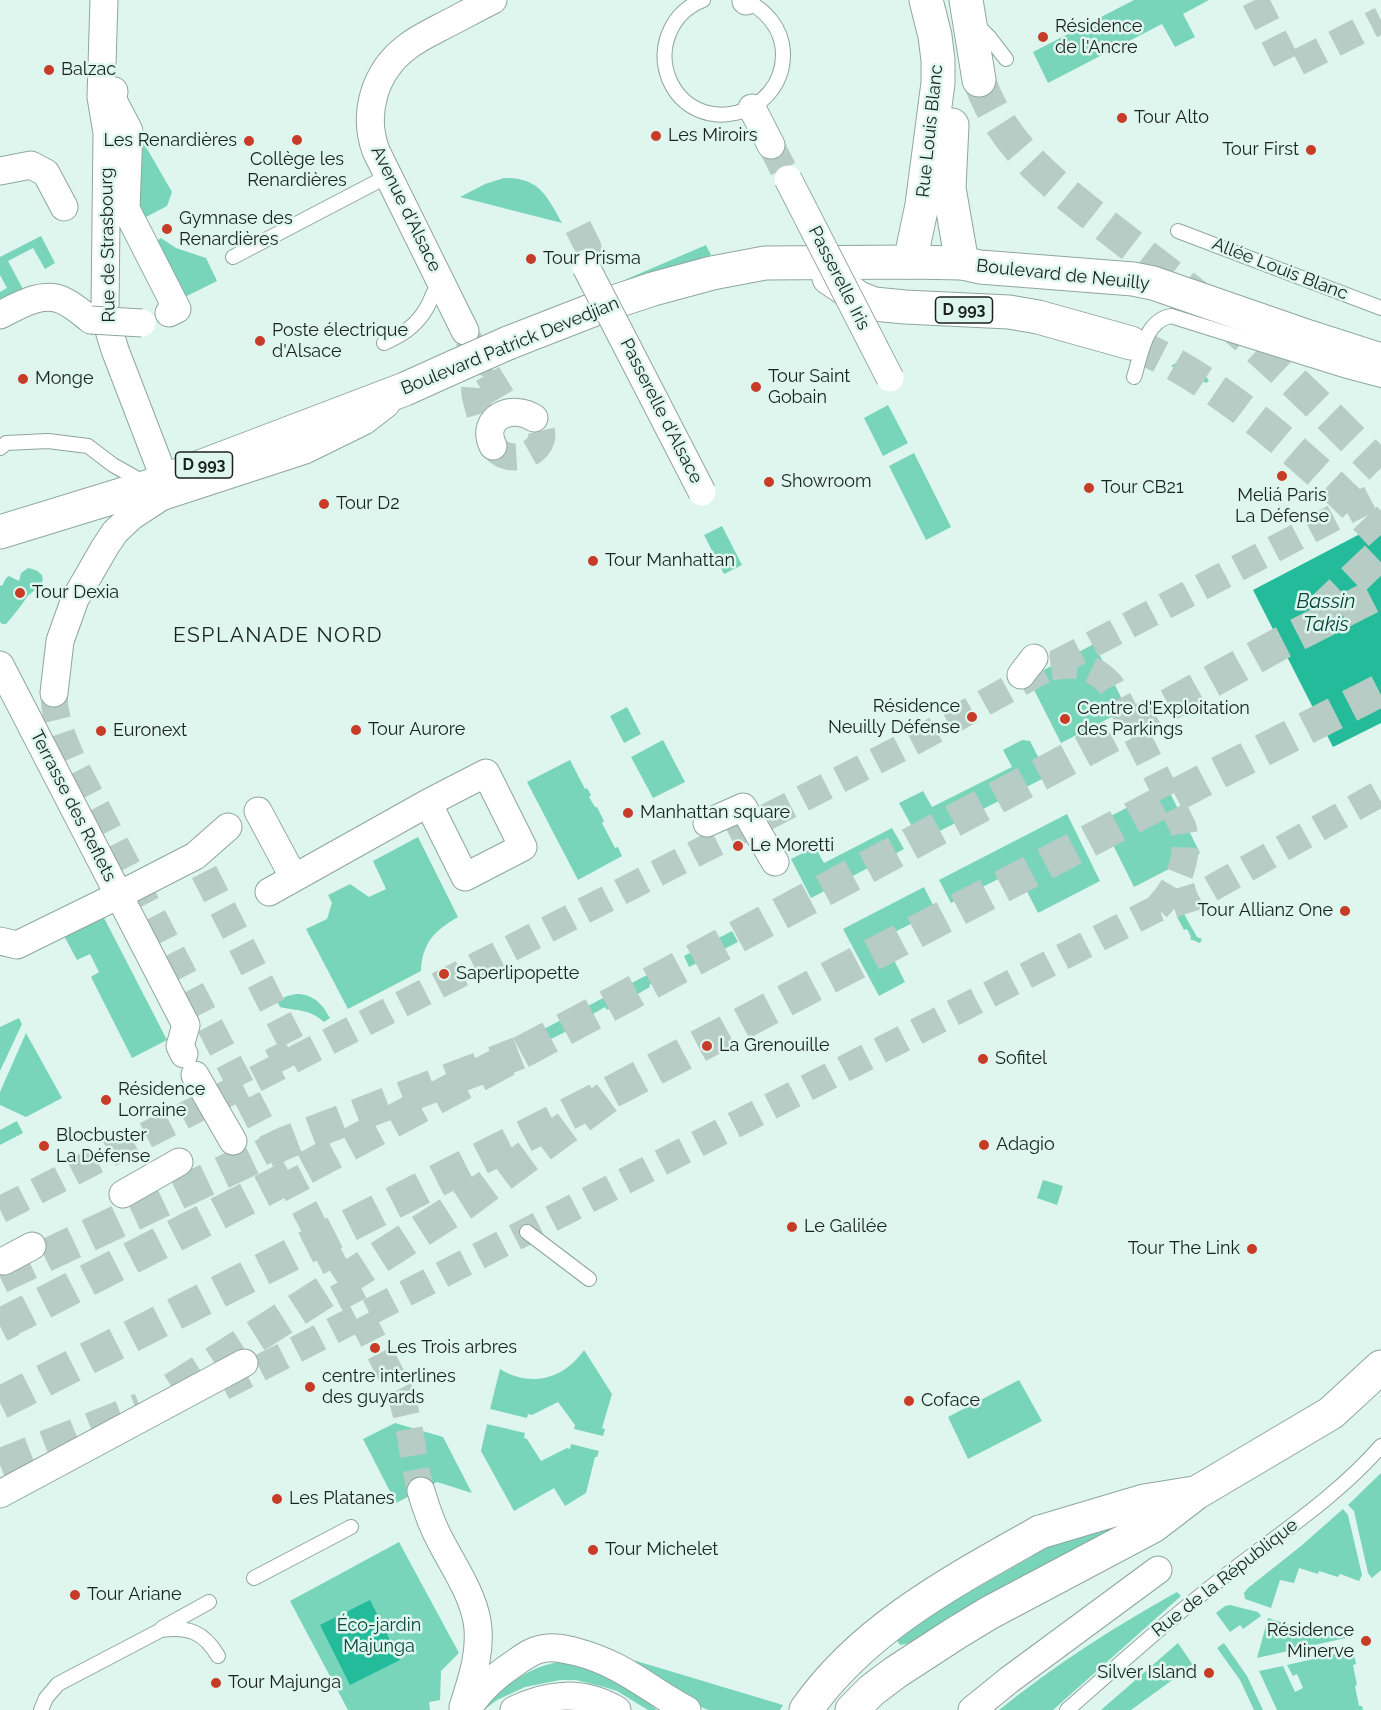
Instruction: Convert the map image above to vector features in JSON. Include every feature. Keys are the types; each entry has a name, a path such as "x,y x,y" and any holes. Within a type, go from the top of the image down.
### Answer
{"main road":[{"name":"Rue Louis Blanc","path":"910,262 922,205 938,83 935,36 926,0"},
{"name":"Rue Louis Blanc","path":"961,5 953,32 955,68 949,188 962,263"},
{"path":"961,5 979,80"},
{"name":"Boulevard de Neuilly","path":"816,269 910,262 962,263 980,267 1108,276 1153,283 1309,338 1381,360"},
{"name":"Boulevard Patrick Devedjian","path":"0,532 157,483 405,389 508,343 608,304 712,273 765,263 816,269"},
{"name":"D 993","path":"816,269 859,298 873,304 1009,312 1038,317 1131,343"},
{"path":"852,1710 872,1690 956,1633 989,1613 1153,1527 1196,1493 1331,1413 1377,1366"},
{"path":"806,1710 815,1696 844,1663 878,1633 962,1576 1041,1532 1144,1501 1196,1493"}],"street":[{"path":"108,0 113,100 129,131 126,209 177,309 169,313"},
{"name":"Rue de Strasbourg","path":"108,0 101,97 107,133 105,300 107,324 157,483"},
{"name":"Avenue d'Alsace","path":"465,332 373,142 370,125 371,103 381,78 396,56 408,46 493,0"},
{"path":"752,108 771,145"},
{"path":"0,171 32,165 46,172 64,207"},
{"name":"Passerelle Iris","path":"788,179 890,378"},
{"name":"Passerelle d'Alsace","path":"586,267 702,492"},
{"path":"0,315 21,304 46,297 62,300 92,320 142,322"},
{"path":"54,693 60,641 70,609 80,587 105,546 132,516 149,503 167,494 305,450 364,421 405,389"},
{"path":"487,430 500,416 519,410"},
{"name":"Terrasse des Reflets","path":"0,665 186,1025 180,1046 203,1077 233,1141"},
{"path":"269,891 428,803"},
{"path":"707,823 743,807 775,862"},
{"path":"258,811 294,878"},
{"path":"119,895 199,864 228,827"},
{"name":"Terrasse des Reflets","path":"0,941 17,945 119,895"},
{"path":"123,1194 179,1162"},
{"path":"0,1494 244,1363"},
{"path":"421,1491 434,1527 470,1598 477,1622 478,1642 475,1662 462,1710"},
{"path":"972,1710 1158,1570"},
{"path":"467,1710 491,1680 506,1669 539,1649 556,1648 586,1654 617,1666 687,1710"},
{"path":"514,1710 533,1701 571,1695 593,1700 617,1710"}],"lane":[{"path":"703,0 680,15 675,22 668,36 664,59 670,82 685,101 706,112 729,115 752,108 766,97 776,82 782,65 782,48 777,30 761,9 745,0"},
{"path":"961,5 1006,59"},
{"path":"233,257 388,176"},
{"name":"Allée Louis Blanc","path":"1178,231 1381,308"},
{"path":"816,269 852,317 866,328 884,334"},
{"path":"384,343 403,334 415,323 428,307 435,290 442,284"},
{"path":"1134,378 1150,330 1163,318 1171,316 1381,380"},
{"path":"0,448 6,443 48,441 88,446 113,465 157,483"},
{"path":"527,1232 589,1279"},
{"name":"Rue de la République","path":"1067,1710 1184,1609 1323,1501 1369,1460 1381,1446"},
{"path":"254,1578 351,1527"},
{"path":"41,1710 46,1698 58,1684 209,1602"},
{"path":"153,1633 172,1628 191,1631 207,1640 218,1656"}],"green space":[{"path":"1134,0 1209,0 1183,14 1195,37 1175,47 1162,24 1048,83 1033,52"},
{"path":"142,140 172,192 167,206 142,219 133,204"},
{"path":"504,178 526,181 534,185 552,204 562,223 460,197 485,184"},
{"path":"41,236 55,263 45,269 33,248 8,261 24,291 0,304 0,292 7,288 0,275 0,257"},
{"path":"161,238 176,248 206,258 217,281 181,299 152,244"},
{"path":"706,245 711,255 599,291"},
{"path":"1176,363 1191,370 1199,366 1209,381 1206,383 1171,366"},
{"path":"888,405 908,443 883,456 864,418"},
{"path":"914,453 951,527 926,540 889,466"},
{"path":"722,526 742,565 724,574 704,535"},
{"path":"28,568 41,574 43,578 41,584 27,597 6,624 2,624 0,622 0,585 2,586 9,576 19,581 21,573"},
{"path":"1094,644 1127,709 1061,743 1028,678"},
{"path":"627,707 641,734 624,743 610,716"},
{"path":"663,740 685,782 653,798 631,757"},
{"path":"1022,740 1030,741 1048,776 920,841 899,803 923,791 932,807 1012,767 1003,750"},
{"path":"570,760 585,789 587,788 591,795 589,797 597,807 604,821 602,823 615,848 618,847 622,856 578,880 527,782"},
{"path":"1167,787 1200,853 1134,887 1101,821"},
{"path":"1067,814 1100,881 1038,913 1016,870 951,903 939,880"},
{"path":"892,828 904,849 811,898 791,859 815,847 824,863"},
{"path":"418,837 458,917 431,938 424,953 421,971 348,1009 306,929 327,919 332,903 328,895 350,884 369,897 386,889 373,861"},
{"path":"924,887 936,911 883,938 905,982 879,996 843,929"},
{"path":"101,912 167,1040 132,1058 91,977 99,972 90,954 77,960 62,932"},
{"path":"1184,914 1197,937 1202,939 1200,943 1190,939 1187,929 1184,930 1177,917"},
{"path":"732,931 738,942 716,953 714,950 702,957 703,960 689,967 684,956"},
{"path":"670,963 676,974 649,985 650,987 636,995 634,992 622,999 623,1002 607,1010 605,1007 593,1014 594,1017 566,1028 567,1031 551,1039 549,1037 527,1052 521,1041"},
{"path":"296,994 313,998 324,1008 330,1018 324,1022 308,1013 280,1007 277,1001"},
{"path":"19,1018 22,1024 0,1071 0,1027"},
{"path":"26,1033 62,1098 26,1117 0,1105 0,1092"},
{"path":"506,1048 512,1059 486,1070 487,1072 472,1080 470,1078 421,1107 415,1096"},
{"path":"17,1121 23,1133 0,1145 0,1130"},
{"path":"1043,1180 1063,1186 1057,1205 1037,1198"},
{"path":"584,1350 612,1394 602,1428 605,1429 603,1436 574,1429 575,1425 558,1402 532,1415 528,1414 527,1418 490,1409 500,1369 523,1378 546,1378 567,1368"},
{"path":"1019,1380 1042,1421 968,1459 948,1417"},
{"path":"395,1423 443,1437 472,1493 437,1482 396,1503 363,1439"},
{"path":"487,1424 525,1433 524,1438 527,1439 541,1461 567,1448 570,1449 571,1444 599,1451 595,1457 586,1493 565,1506 554,1488 514,1511 481,1451"},
{"path":"1381,1473 1381,1570 1372,1578 1368,1573 1354,1511 1348,1505"},
{"path":"1343,1509 1348,1515 1362,1575 1359,1581 1340,1574 1338,1577 1299,1568 1294,1583 1280,1580 1271,1608 1245,1599 1244,1593 1248,1588"},
{"path":"1147,1513 911,1643 900,1645 896,1639 941,1608 1082,1528"},
{"name":"Éco-jardin Majunga","path":"399,1542 459,1653 441,1671 440,1700 429,1702 430,1710 348,1710 290,1601"},
{"path":"1177,1592 1181,1596 1053,1710 999,1710 1085,1647"},
{"path":"1230,1605 1258,1612 1261,1616 1243,1629 1240,1625 1230,1632 1216,1613"},
{"path":"1268,1618 1302,1629 1303,1626 1322,1632 1323,1629 1350,1637 1257,1658"},
{"path":"1178,1643 1193,1665 1131,1710 1101,1710"},
{"path":"1224,1643 1247,1676 1263,1710 1254,1710 1240,1680 1217,1648"},
{"path":"1353,1650 1356,1664 1353,1665 1357,1685 1355,1686 1359,1706 1362,1706 1363,1710 1277,1710 1259,1671 1283,1666 1295,1692 1303,1688 1297,1674 1293,1676 1287,1665"},
{"path":"633,1660 783,1705 780,1710 708,1710 680,1697"},
{"path":"560,1662 597,1672 619,1681 657,1710 648,1710 617,1691 576,1680 560,1680 525,1687 497,1700 484,1710 475,1710 525,1674 548,1664"}],"water":[{"name":"Bassin Takis","path":"1381,523 1381,723 1333,747 1253,590"},
{"path":"370,1600 400,1660 350,1685 320,1625"}],"tunnel":[{"path":"1255,0 1286,61 1293,65 1381,20"},
{"path":"979,80 1001,125 1031,162 1085,209 1200,298 1250,341 1381,468"},
{"path":"771,145 788,179"},
{"path":"578,227 588,247 584,262 586,267"},
{"path":"468,338 503,399"},
{"path":"1131,343 1183,369 1248,413 1324,478 1381,535"},
{"path":"480,414 475,389 476,379 482,365"},
{"path":"493,446 501,453 511,457 530,453 538,446 542,438 541,429 534,418"},
{"path":"0,1210 917,740 1049,667 1381,493"},
{"path":"1317,614 1381,553"},
{"path":"0,1325 270,1187 1283,642 1381,592"},
{"path":"1051,667 1069,665 1091,669 1111,685 1183,827 1184,861 1176,882 1156,909"},
{"path":"0,1403 621,1087 1214,775 1381,690"},
{"path":"54,693 58,722 75,766 399,1390 421,1491"},
{"path":"223,1387 1156,909 1198,896 1381,793"},
{"path":"204,872 295,1050 271,1062"},
{"path":"0,1277 285,1143 519,1053"},
{"path":"173,1389 466,1202 621,1087"},
{"path":"0,1326 12,1320"},
{"path":"0,1465 141,1409"}],"place":[{"name":"Résidence de l'Ancre","path":"1043,37"},
{"name":"Balzac","path":"49,70"},
{"name":"Tour Alto","path":"1122,118"},
{"name":"Les Miroirs","path":"656,136"},
{"name":"Collège les Renardières","path":"297,140"},
{"name":"Les Renardières","path":"249,141"},
{"name":"Tour First","path":"1311,150"},
{"name":"Gymnase des Renardières","path":"167,229"},
{"name":"Tour Prisma","path":"531,259"},
{"name":"Poste électrique d'Alsace","path":"260,341"},
{"name":"Monge","path":"23,379"},
{"name":"Tour Saint Gobain","path":"756,387"},
{"name":"Meliá Paris La Défense","path":"1282,476"},
{"name":"Showroom","path":"769,482"},
{"name":"Tour CB21","path":"1089,488"},
{"name":"Tour D2","path":"324,504"},
{"name":"Tour Manhattan","path":"593,561"},
{"name":"Tour Dexia","path":"20,593"},
{"name":"Résidence Neuilly Défense","path":"972,717"},
{"name":"Centre d'Exploitation des Parkings","path":"1065,719"},
{"name":"Tour Aurore","path":"356,730"},
{"name":"Euronext","path":"101,731"},
{"name":"Manhattan square","path":"628,813"},
{"name":"Le Moretti","path":"738,846"},
{"name":"Tour Allianz One","path":"1345,911"},
{"name":"Saperlipopette","path":"444,974"},
{"name":"La Grenouille","path":"707,1046"},
{"name":"Sofitel","path":"983,1059"},
{"name":"Résidence Lorraine","path":"106,1100"},
{"name":"Adagio","path":"984,1145"},
{"name":"Blocbuster La Défense","path":"44,1146"},
{"name":"Le Galilée","path":"792,1227"},
{"name":"Tour The Link","path":"1252,1249"},
{"name":"Les Trois arbres","path":"375,1348"},
{"name":"centre interlines des guyards","path":"310,1387"},
{"name":"Coface","path":"909,1401"},
{"name":"Les Platanes","path":"277,1499"},
{"name":"Tour Michelet","path":"593,1550"},
{"name":"Tour Ariane","path":"75,1595"},
{"name":"Résidence Minerve","path":"1366,1641"},
{"name":"Silver Island","path":"1209,1673"},
{"name":"Tour Majunga","path":"216,1683"}],"district":[{"name":"ESPLANADE NORD","path":"278,636"}]}
